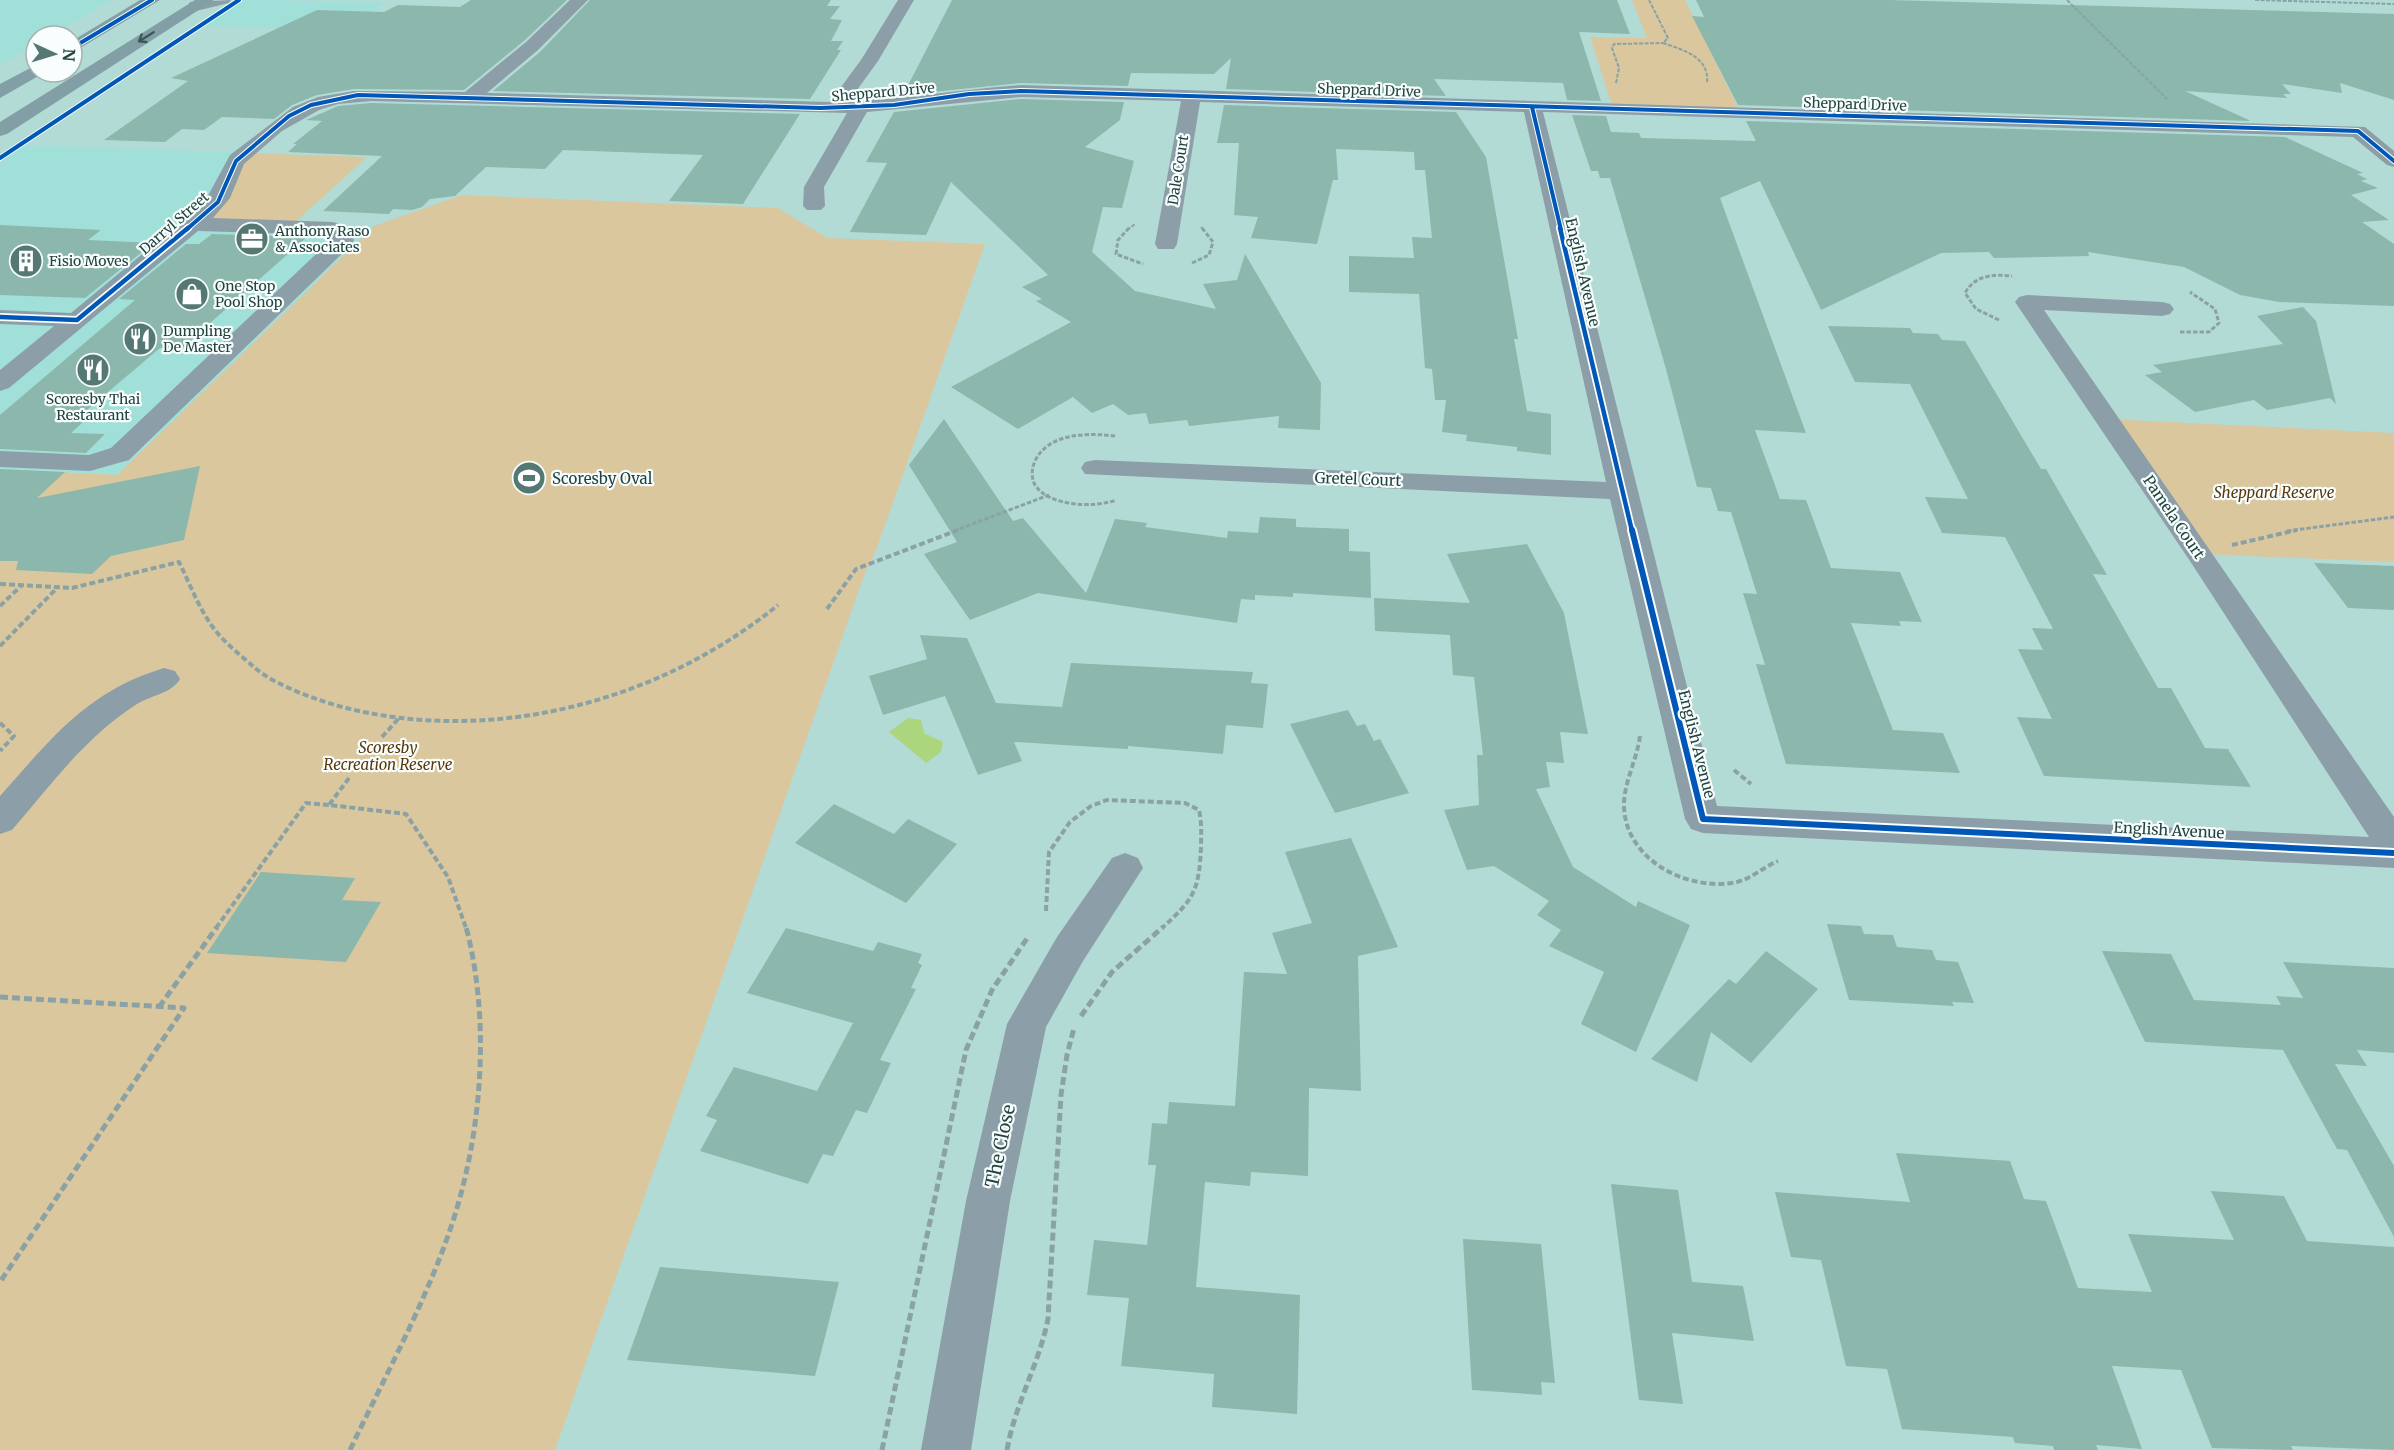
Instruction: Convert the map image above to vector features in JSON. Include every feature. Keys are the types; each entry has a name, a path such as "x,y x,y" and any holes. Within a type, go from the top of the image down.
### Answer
{"main road":[{"path":"84,41 152,0"},
{"path":"0,130 201,3"},
{"path":"0,92 24,77"}],"street":[{"path":"201,3 223,0"},
{"path":"478,98 580,0"},
{"path":"814,206 814,187 848,108 869,61 906,0"},
{"name":"Sheppard Drive","path":"334,99 370,94 848,108 1006,92 2358,131 2394,161"},
{"name":"Dale Court","path":"1166,244 1191,97"},
{"name":"Darryl Street","path":"0,383 218,202 231,168 242,155 295,112 334,99"},
{"name":"English Avenue","path":"1532,107 1622,491 1703,819 2394,853"},
{"path":"0,459 90,463 120,454 339,246 343,235 333,229 193,224"},
{"name":"Pamela Court","path":"2162,309 2027,302 2200,554 2394,846"},
{"path":"0,317 77,320"},
{"name":"Gretel Court","path":"1095,468 1622,491"},
{"path":"0,820 82,726 127,695 164,679"},
{"name":"The Close","path":"946,1450 988,1201 1027,1024 1070,949 1125,868"}],"path":[{"path":"1649,0 1668,38 1663,43"},
{"path":"2067,0 2167,99"},
{"path":"2255,0 2394,4"},
{"path":"1618,91 1615,79 1619,68 1612,45 1620,42 1663,43 1699,57 1708,75 1706,82 1711,92"},
{"path":"827,609 856,569 1048,495"},
{"path":"2230,546 2288,531 2394,517"},
{"path":"0,584 57,588 87,586 179,562 190,594 220,637 254,669 278,684 322,702 399,717 493,720 555,711 651,682 735,639 778,605"},
{"path":"0,606 21,586"},
{"path":"0,646 57,588"},
{"path":"382,737 399,717"},
{"path":"0,723 14,736 0,751"},
{"path":"1731,762 1734,773 1756,788"},
{"path":"329,805 349,778"},
{"path":"159,1006 306,803 406,814 451,884 469,933 482,1009 482,1046 477,1106 461,1194 428,1283 350,1450"},
{"path":"0,998 184,1008 0,1281"}],"shaded area":[{"path":"0,0 111,0 70,24 24,24 24,51 0,65"},
{"path":"244,0 385,3 350,30 204,26"},
{"path":"26,145 367,157 295,223 374,226 117,475 57,472 0,524 0,161"},
{"path":"908,718 921,720 924,733 943,742 941,752 926,763 889,732"}],"green space":[{"path":"1632,0 1685,0 1740,112 1613,109 1590,37 1647,38"},
{"path":"245,153 367,157 294,223 199,220"},
{"name":"Scoresby Recreation Reserve","path":"462,195 778,208 827,238 985,244 875,553 865,573 555,1450 0,1450 0,524 57,472 117,475 374,226"},
{"name":"Sheppard Reserve","path":"2107,419 2394,433 2394,562 2200,554"}],"building":[{"path":"471,0 567,0 525,40 464,90 354,89 317,95 292,105 274,119 222,117 204,130 182,129 165,142 104,140 188,81 171,78 317,10 384,12 398,5 460,7"},
{"path":"590,0 831,0 827,6 840,6 830,19 842,20 831,41 843,41 837,50 841,50 810,99 493,91 540,52"},
{"path":"952,0 1617,0 1630,34 1579,32 1601,101 1567,100 1563,83 1434,79 1446,96 1226,89 1231,58 1214,74 1131,73 1128,86 1021,83 903,95"},
{"path":"1696,0 1890,0 2394,14 2394,100 2340,83 2342,93 2282,84 2291,94 2283,94 2287,98 2185,91 2251,121 1738,105 1692,16 1704,17"},
{"path":"1021,99 1124,102 1120,120 1085,147 1134,161 1122,208 1103,207 1092,252 1135,291 1216,309 1203,284 1237,280 1245,254 1321,383 1320,430 1278,428 1279,416 1189,426 1187,420 1149,424 1146,413 1128,415 1113,404 1092,413 1073,397 1018,429 951,387 1071,322 1036,301 1042,299 1022,287 1048,275 951,182 926,235 850,232 887,163 866,162 894,112"},
{"path":"371,103 800,114 743,204 669,201 703,155 563,150 545,169 486,167 455,196 430,199 422,207 412,210 393,209 389,214 323,211 382,156 288,152 297,144 293,144 322,121 306,120 338,106"},
{"path":"1224,105 1456,112 1486,157 1518,339 1514,339 1527,411 1551,414 1551,455 1517,451 1517,447 1466,441 1467,435 1442,432 1446,400 1435,400 1432,369 1425,368 1419,294 1349,292 1349,256 1414,258 1412,237 1432,238 1425,170 1415,170 1414,152 1336,149 1338,180 1333,180 1317,244 1251,238 1258,217 1234,215 1239,143 1217,143"},
{"path":"1572,115 1606,116 1611,132 1639,133 1641,138 1756,141 1746,121 2285,137 2363,173 2357,174 2367,179 2361,181 2378,188 2351,195 2389,220 2362,222 2394,244 2394,306 2279,302 2240,295 2184,267 2088,252 2089,256 1994,258 1989,252 1941,253 1821,310 1760,181 1720,198 1806,433 1755,430 1780,499 1806,500 1831,568 1900,572 1922,622 1899,621 1901,626 1851,623 1893,730 1943,733 1960,773 1786,764 1756,664 1765,665 1743,593 1757,594 1731,512 1718,511 1711,488 1697,487 1666,369 1610,178 1600,178 1598,171 1591,171"},
{"path":"0,225 101,230 88,240 153,243 85,298 0,295"},
{"path":"212,234 307,237 182,348 160,348 82,414 91,415 71,433 105,434 86,453 0,449 0,415 135,300 119,299 186,244 199,244"},
{"path":"2303,307 2316,321 2336,404 2330,398 2267,410 2254,400 2195,412 2145,375 2162,372 2153,365 2283,344 2257,316"},
{"path":"1828,326 1910,328 1913,333 1938,334 1942,340 1965,341 2041,469 2046,469 2107,575 2093,574 2158,688 2171,688 2205,748 2228,749 2251,787 2044,776 2017,717 2052,719 2018,649 2043,650 2032,628 2053,629 2005,537 1942,533 1925,497 1968,499 1910,384 1855,382"},
{"path":"944,419 1013,521 1023,518 1086,593 1115,519 1147,523 1145,527 1227,538 1228,531 1258,533 1260,517 1296,519 1296,527 1349,529 1349,551 1370,552 1371,598 1293,593 1293,597 1255,595 1255,600 1241,599 1237,623 1038,593 970,620 924,554 957,542 909,465"},
{"path":"200,466 184,540 111,556 92,574 16,570 18,561 0,561 0,469 65,472 37,498"},
{"path":"1527,544 1564,613 1588,734 1560,732 1564,763 1546,762 1550,787 1536,789 1573,867 1636,907 1638,901 1690,925 1636,1052 1581,1024 1604,972 1549,946 1561,930 1537,915 1549,901 1494,866 1467,870 1444,810 1479,805 1477,755 1483,755 1474,677 1453,675 1450,635 1375,631 1374,598 1470,603 1447,554"},
{"path":"2314,563 2394,566 2394,610 2348,608"},
{"path":"920,635 967,638 996,703 1062,707 1071,663 1253,672 1251,683 1268,684 1263,728 1226,725 1223,754 1128,746 1128,749 1014,742 1022,761 978,775 945,696 883,715 869,676 927,659"},
{"path":"1348,710 1357,726 1365,724 1374,741 1380,739 1409,793 1335,813 1290,724"},
{"path":"834,804 894,834 908,819 957,844 906,903 795,843"},
{"path":"1351,838 1398,947 1358,956 1361,1091 1309,1088 1308,1176 1251,1172 1250,1186 1205,1182 1196,1287 1300,1295 1297,1414 1212,1407 1214,1374 1121,1366 1129,1298 1087,1295 1094,1240 1147,1245 1156,1165 1148,1165 1152,1123 1167,1124 1169,1102 1235,1106 1244,972 1287,974 1272,933 1312,923 1285,852"},
{"path":"261,872 355,878 342,900 381,902 346,962 207,953"},
{"path":"1827,924 1861,926 1864,934 1893,935 1897,947 1932,950 1936,960 1958,962 1974,1003 1952,1002 1954,1006 1849,1000"},
{"path":"786,928 873,951 878,942 922,954 918,963 922,965 911,988 916,989 880,1060 891,1063 867,1113 856,1110 833,1156 823,1154 808,1184 700,1151 717,1120 706,1116 734,1067 817,1091 853,1023 747,993"},
{"path":"1766,951 1818,989 1751,1063 1711,1032 1697,1082 1651,1059 1729,979 1736,984"},
{"path":"2102,951 2171,954 2194,1000 2281,1005 2276,996 2303,998 2283,962 2394,968 2394,1053 2357,1050 2367,1066 2335,1064 2394,1166 2394,1237 2347,1150 2337,1149 2283,1050 2145,1042"},
{"path":"1896,1153 2010,1161 2024,1199 2046,1201 2078,1288 2152,1292 2128,1234 2234,1240 2211,1191 2284,1196 2307,1241 2394,1247 2394,1450 2291,1446 2293,1450 2212,1448 2181,1370 2112,1366 2142,1449 2096,1445 2098,1450 2054,1450 2053,1446 2015,1443 2013,1437 1902,1429 1887,1369 1846,1366 1821,1260 1791,1257 1775,1192 1910,1202"},
{"path":"1611,1184 1678,1190 1692,1282 1743,1286 1754,1341 1672,1333 1683,1404 1639,1400"},
{"path":"1463,1239 1541,1244 1555,1383 1541,1382 1542,1395 1472,1390"},
{"path":"660,1267 839,1282 815,1376 627,1360"}],"cycle path":[{"path":"84,41 152,0"},
{"path":"0,158 239,0"},
{"path":"0,317 77,320 212,208 218,202 236,161 289,116 311,105 358,95 820,108 894,105 969,94 1021,91 2358,131 2394,161"},
{"path":"1532,107 1622,491 1703,819 2394,853"}],"place":[{"name":"Anthony Raso & Associates","path":"252,239"},
{"name":"Fisio Moves","path":"26,261"},
{"name":"One Stop Pool Shop","path":"192,294"},
{"name":"Dumpling De Master","path":"140,339"},
{"name":"Scoresby Thai Restaurant","path":"93,370"},
{"name":"Scoresby Oval","path":"529,478"}]}
